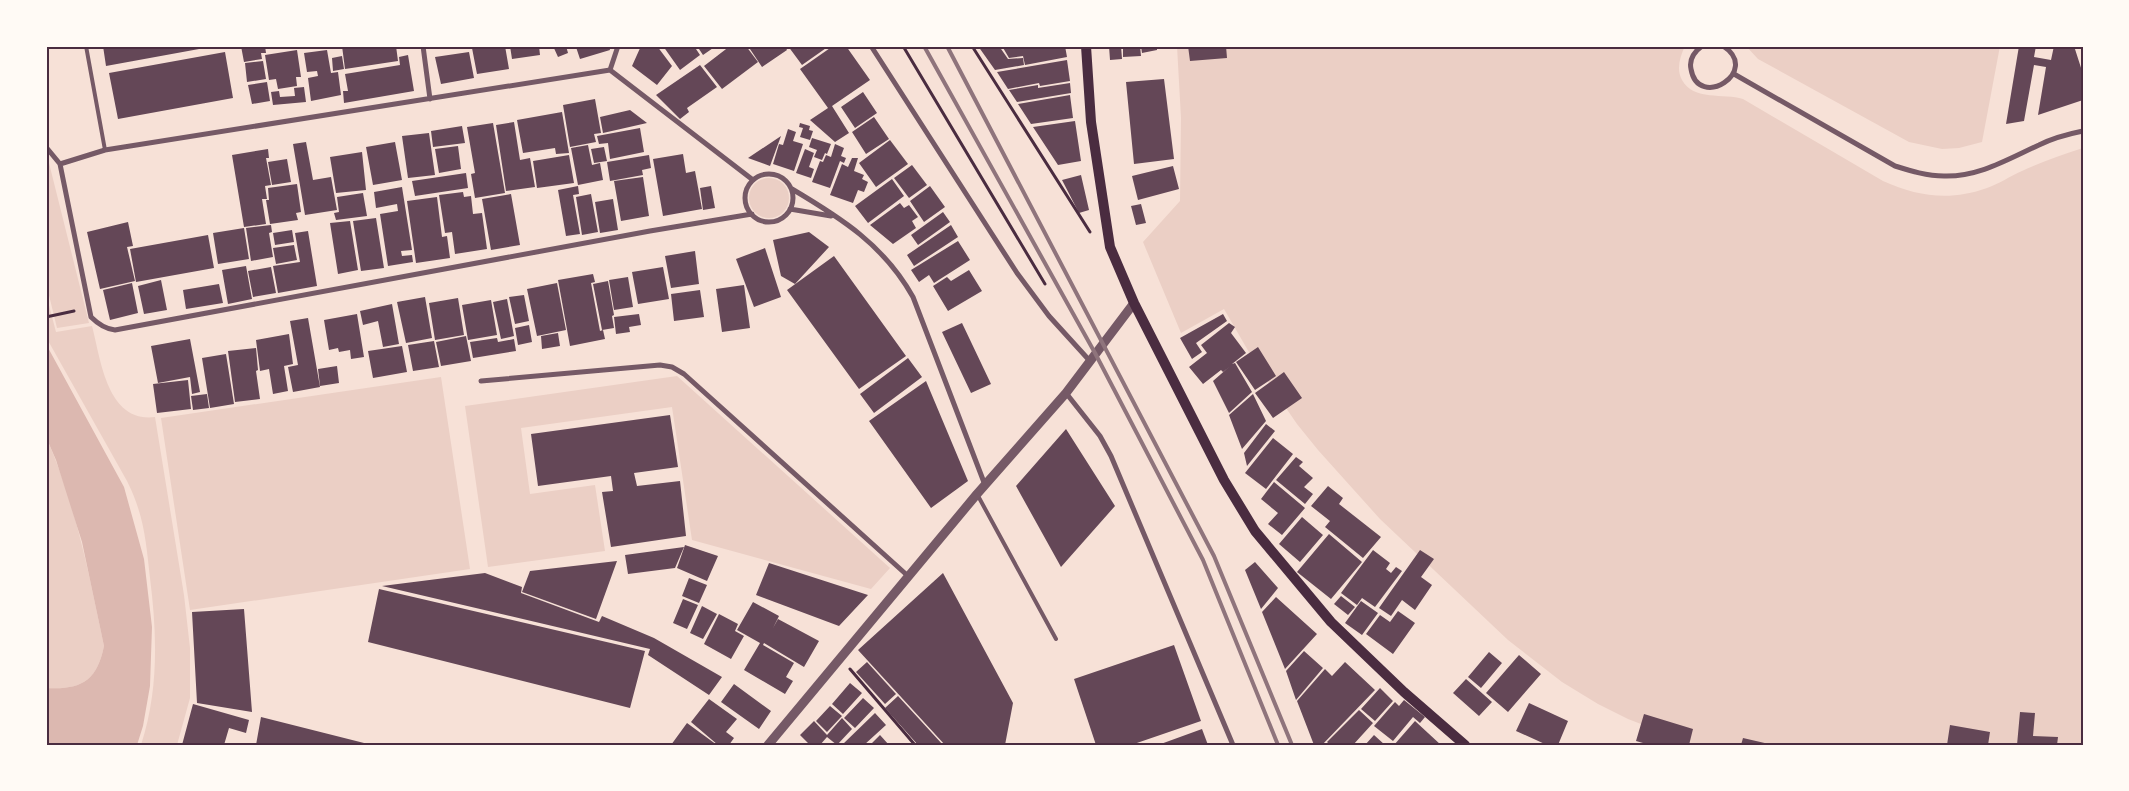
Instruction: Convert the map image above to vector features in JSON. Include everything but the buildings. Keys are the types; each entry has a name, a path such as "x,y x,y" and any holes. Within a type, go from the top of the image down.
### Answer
{"main road":[{"path":"1086,46 1091,122 1110,247 1134,303 1224,480 1256,531 1331,622 1404,692 1462,743"}],"street":[{"path":"423,46 430,99"},
{"path":"610,70 618,46"},
{"path":"870,46 1017,273 1049,316 1089,360"},
{"path":"1702,46 1694,53 1690,64 1692,74 1698,82 1708,87 1718,87 1727,82 1734,74 1734,59 1723,46"},
{"path":"60,164 105,150 610,70 753,180"},
{"path":"1734,74 1895,166 1920,173 1944,176 1969,174 1990,168 2039,144 2064,135 2083,131"},
{"path":"46,147 60,164 91,317 98,324 109,330 752,214"},
{"path":"792,189 793,202 790,209 786,215 772,222 758,219 752,214 745,201 748,186 753,180 767,174 782,177 792,189 837,218 886,257 902,277 913,296 985,485"},
{"path":"790,209 817,212 837,218"},
{"path":"768,745 977,494 1066,393 1089,360 1134,303"},
{"path":"481,381 660,365 672,367 684,374 908,576"},
{"path":"1066,393 1100,436 1111,456 1233,745"}],"lane":[{"path":"86,46 105,150"},
{"path":"977,494 1056,639"}],"path":[{"path":"903,46 1044,283"},
{"path":"972,46 1093,237"},
{"path":"46,317 74,311"},
{"path":"840,657 915,745"}],"shaded area":[{"path":"1177,46 1685,46 1680,59 1679,72 1687,87 1701,94 1743,99 1883,181 1922,194 1948,196 1974,192 2059,156 2083,148 2083,745 1695,745 1628,719 1598,704 1562,682 1508,640 1380,519 1297,424 1257,366 1224,309 1181,333 1143,242 1180,201 1181,118"},
{"path":"1746,46 2000,46 1982,142 1959,148 1942,149 1909,142 1758,59"},
{"path":"46,160 49,163 89,323 57,328 46,283"},
{"path":"773,178 780,181 786,187 789,198 788,206 780,215 773,218 765,218 758,215 750,206 749,194 752,187 761,179"},
{"path":"46,294 56,332 92,326 103,371 116,400 126,410 139,416 155,417 184,595 190,648 190,698 177,745 141,745 147,724 154,683 155,641 147,552 141,517 127,481 46,337"},
{"path":"46,344 124,487 144,559 152,627 150,686 143,726 137,745 46,745 46,688 69,687 86,681 97,668 104,646 82,542 56,460 46,437"},
{"path":"677,376 890,568 871,589 692,540 672,407 521,428 530,494 595,485 605,551 488,567 465,406"},
{"path":"441,377 470,569 190,610 161,418"},
{"path":"46,437 74,514 104,646 97,668 92,675 78,685 58,688 46,688"}],"railway":[{"path":"924,46 1095,353 1203,560 1278,745"},
{"path":"947,46 1214,556 1292,745"}]}
